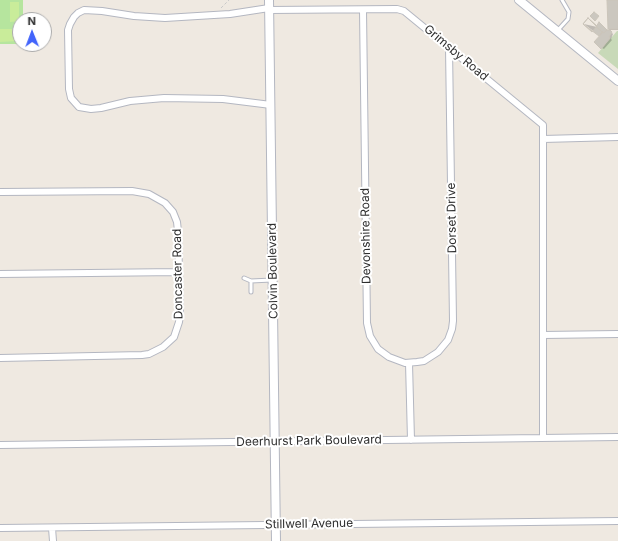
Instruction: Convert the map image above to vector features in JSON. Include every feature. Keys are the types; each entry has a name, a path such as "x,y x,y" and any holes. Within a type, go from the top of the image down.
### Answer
{"street":[{"path":"519,0 618,82"},
{"name":"Grimsby Road","path":"271,105 223,99 164,98 130,101 91,110 79,106 71,98 69,89 68,30 70,24 74,17 84,10 165,18 230,14 269,6 363,10 397,9 404,11 543,124 543,139"},
{"name":"Colvin Boulevard","path":"269,6 276,541"},
{"name":"Devonshire Road","path":"363,10 367,323 370,336 378,349 389,358 396,361 409,363"},
{"name":"Dorset Drive","path":"409,363 424,360 438,352 448,340 453,321 450,48"},
{"path":"542,438 543,139 618,137"},
{"name":"Doncaster Road","path":"0,192 132,191 157,197 169,206 177,222 179,272 179,322 174,337 156,351 142,355 0,358"},
{"path":"0,274 179,272"},
{"path":"543,335 618,334"},
{"path":"409,363 411,440"},
{"name":"Deerhurst Park Boulevard","path":"0,445 618,437"},
{"name":"Stillwell Avenue","path":"0,528 618,521"},
{"path":"52,528 53,541"}],"lane":[{"path":"557,32 568,19 569,12 562,0"},
{"path":"244,278 251,281 273,280"},
{"path":"251,281 251,292"}],"path":[{"path":"220,10 228,0"}],"green space":[{"path":"0,0 23,0 23,12 12,12 12,44 0,44"},
{"path":"10,2 19,2 19,12 12,12 12,22 10,22"},
{"path":"0,29 12,29 12,41 0,42"},
{"path":"618,31 618,69 598,53"}],"building":[{"path":"607,0 618,0 618,29 608,29"},
{"path":"594,12 599,16 595,21 590,16"},
{"path":"588,18 602,32 599,36 583,24"},
{"path":"588,18 597,26 592,32 583,24"},
{"path":"599,22 607,30 604,33 596,27"},
{"path":"607,30 612,32 609,37 610,38 601,49 594,42 603,32 604,33"}]}
